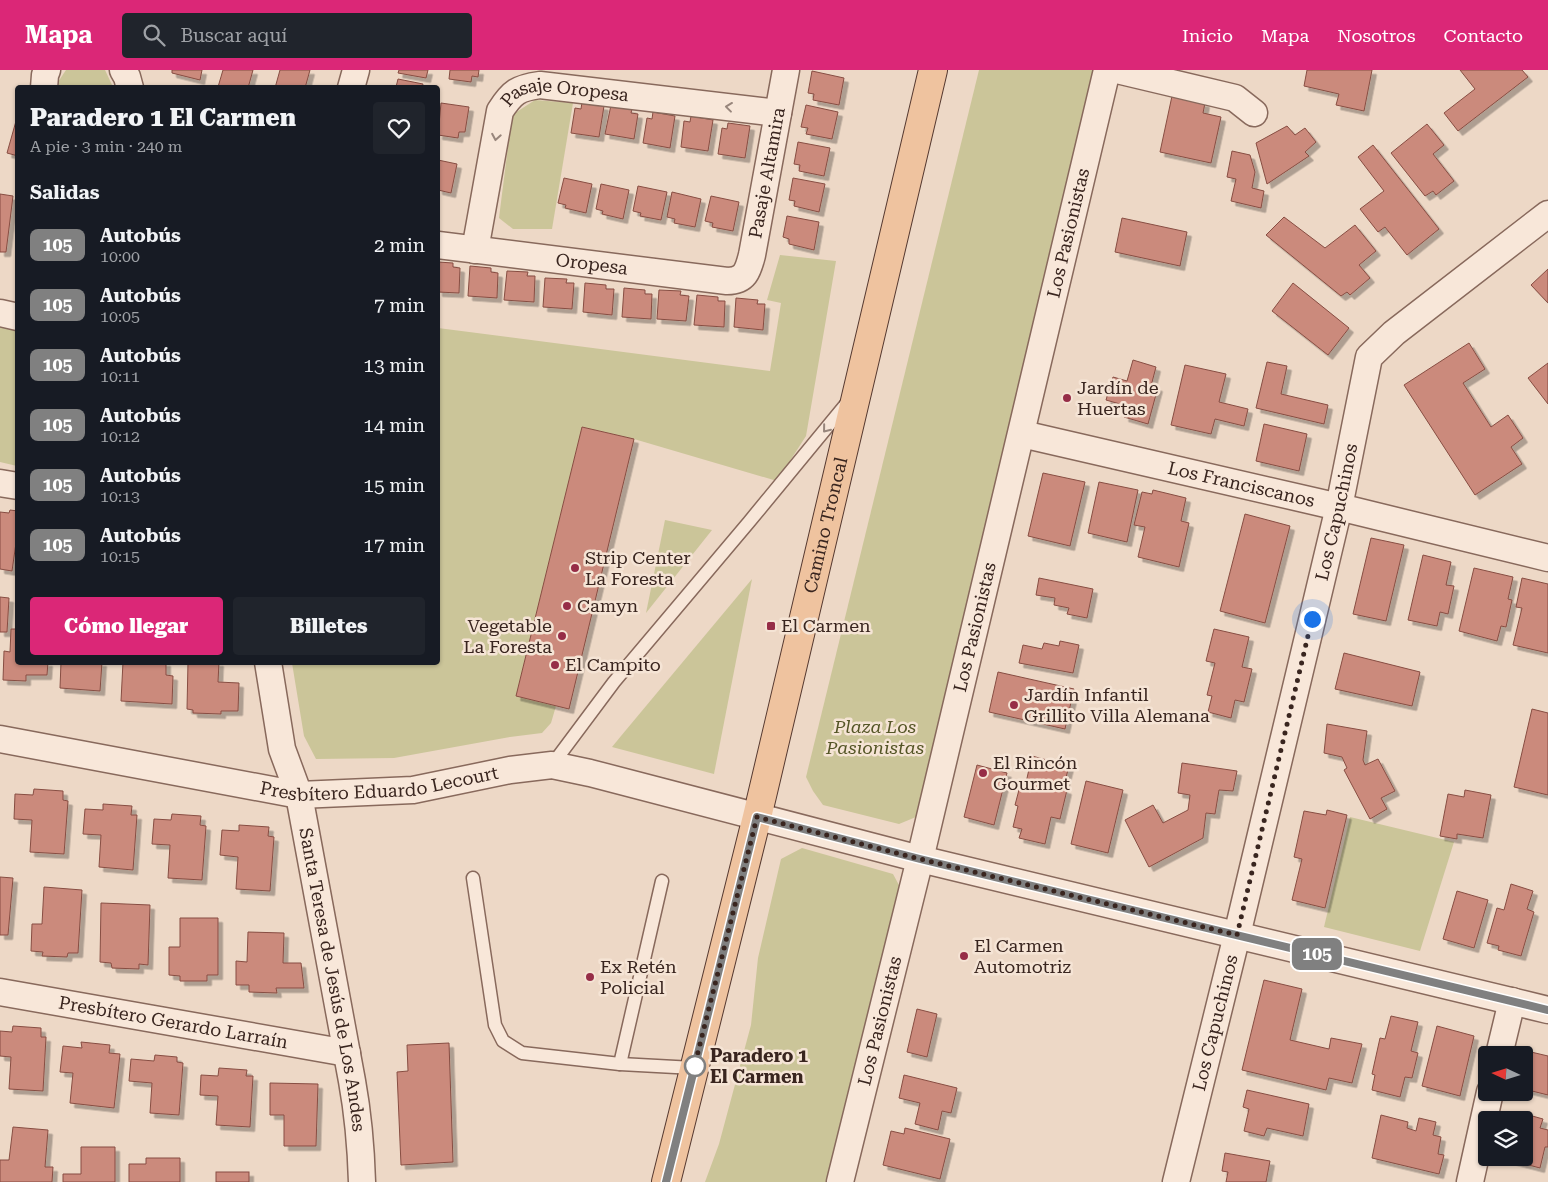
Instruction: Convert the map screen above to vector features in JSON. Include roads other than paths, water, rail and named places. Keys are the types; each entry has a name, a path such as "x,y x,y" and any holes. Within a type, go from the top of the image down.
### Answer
{"main road":[{"name":"Camino Troncal","path":"666,1182 757,817 933,70"}],"street":[{"path":"44,85 47,70"},
{"path":"123,70 129,85"},
{"path":"352,85 356,70"},
{"name":"Pasaje Altamira","path":"744,276 749,268 752,255 786,70"},
{"name":"Los Pasionistas","path":"840,1182 920,859 1107,70"},
{"path":"1117,70 1236,98 1254,113"},
{"name":"Pasaje Oropesa","path":"475,250 500,111 508,98 522,89 540,85 778,113"},
{"name":"Los Capuchinos","path":"1176,1182 1339,507 1369,357 1394,333 1548,214"},
{"name":"Oropesa","path":"440,245 727,281 736,281 744,276"},
{"path":"0,314 15,316"},
{"name":"Los Franciscanos","path":"1022,434 1339,507 1548,558"},
{"path":"0,483 15,486"},
{"name":"Santa Teresa de Jesús de Los Andes","path":"268,665 282,749 298,795 347,1053 357,1110 362,1182"},
{"name":"Presbítero Eduardo Lecourt","path":"0,739 298,795 413,790 510,770 552,765 590,773 920,859 1548,1010"},
{"name":"Presbítero Gerardo Larraín","path":"0,992 347,1053"},
{"path":"1501,1046 1512,1001"},
{"path":"1470,1182 1488,1101"}],"lane":[{"path":"552,765 614,682 857,391"},
{"path":"473,878 495,1026 503,1042 522,1053 620,1064 694,1068"},
{"path":"620,1064 662,881"}],"place":[{"name":"Jardín de Huertas","path":"1067,398"},
{"name":"Strip Center La Foresta","path":"575,568"},
{"name":"Camyn","path":"567,606"},
{"name":"El Carmen","path":"771,626"},
{"name":"Vegetable La Foresta","path":"562,636"},
{"name":"El Campito","path":"555,665"},
{"name":"Jardín Infantil Grillito Villa Alemana","path":"1014,705"},
{"name":"El Rincón Gourmet","path":"983,773"},
{"name":"El Carmen Automotriz","path":"964,956"},
{"name":"Ex Retén Policial","path":"590,977"},
{"name":"Paradero 1 El Carmen","path":"695,1066"}],"park label":[{"name":"Plaza Los Pasionistas","path":"875,738"}]}
